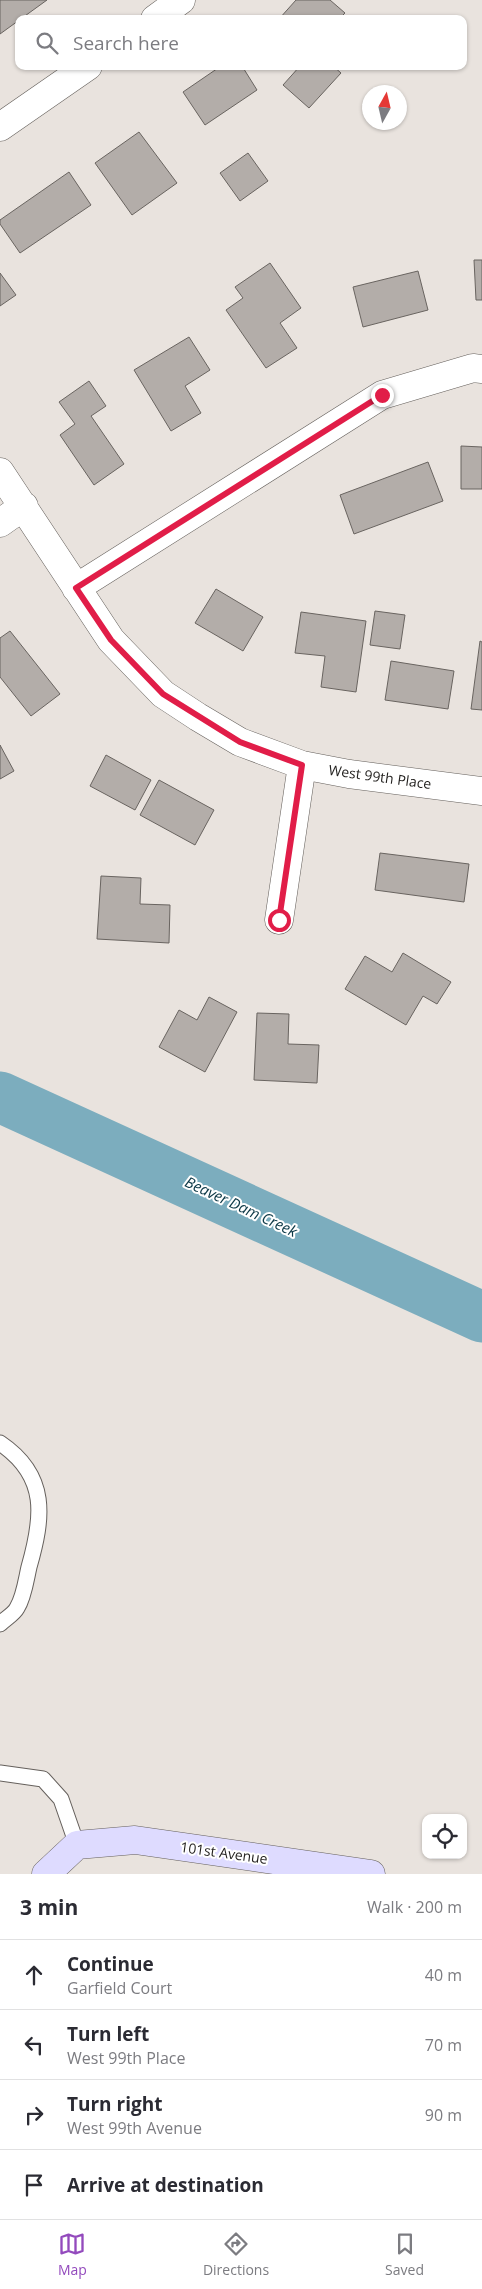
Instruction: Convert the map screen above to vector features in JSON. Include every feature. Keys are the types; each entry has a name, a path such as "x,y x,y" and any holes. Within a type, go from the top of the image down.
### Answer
{"street":[{"path":"161,15 181,0"},
{"path":"0,127 82,70"},
{"path":"76,588 382,395 473,368 482,369"},
{"name":"West 99th Place","path":"0,472 111,640 163,694 240,742 302,765 349,774 482,791"},
{"path":"0,523 24,506"},
{"path":"279,920 302,765"},
{"name":"101st Avenue","path":"77,1846 135,1840 344,1872 371,1874"},
{"path":"46,1874 77,1846"}],"lane":[{"path":"0,1443 14,1452 31,1476 40,1506 39,1532 17,1609 0,1624"},
{"path":"0,1773 43,1779 61,1799 77,1846"}],"building":[{"path":"0,0 47,0 26,15 15,15 15,23 0,34"},
{"path":"296,0 330,0 345,13 343,15 283,15"},
{"path":"215,70 244,70 257,90 205,125 183,92"},
{"path":"296,70 338,70 341,73 309,108 283,85"},
{"path":"139,132 177,183 132,215 95,163"},
{"path":"248,153 268,181 240,201 220,173"},
{"path":"69,172 91,205 20,253 0,224 0,220"},
{"path":"474,260 482,260 482,300 476,300"},
{"path":"270,263 301,308 280,323 297,348 266,368 226,310 243,298 235,287"},
{"path":"418,271 428,310 363,327 353,287"},
{"path":"0,273 16,295 0,306"},
{"path":"189,337 210,370 185,386 201,413 171,431 134,370"},
{"path":"89,381 106,406 91,416 124,464 94,485 60,435 75,424 59,402"},
{"path":"461,446 482,447 482,489 461,489"},
{"path":"428,462 443,501 354,534 340,495"},
{"path":"216,589 263,617 243,651 195,623"},
{"path":"375,611 405,615 400,649 370,645"},
{"path":"301,612 366,621 356,692 321,687 325,656 295,653"},
{"path":"10,631 60,694 31,716 0,677 0,638"},
{"path":"480,641 482,642 482,710 471,709"},
{"path":"391,661 454,671 448,709 385,700"},
{"path":"0,745 14,771 0,779"},
{"path":"106,755 151,780 135,810 90,786"},
{"path":"159,780 214,810 195,845 140,815"},
{"path":"380,853 469,864 464,902 375,890"},
{"path":"101,876 141,878 140,904 170,905 169,943 97,939"},
{"path":"403,953 451,982 437,1004 423,996 406,1025 345,989 365,956 392,972"},
{"path":"209,997 237,1012 205,1072 159,1047 179,1010 197,1020"},
{"path":"257,1013 289,1014 288,1044 319,1045 317,1083 254,1080"}],"waterway":[{"name":"Beaver Dam Creek","path":"0,1097 482,1317"}],"route":[{"path":"279,920 302,765 240,742 163,694 111,640 76,588 382,395"}]}
